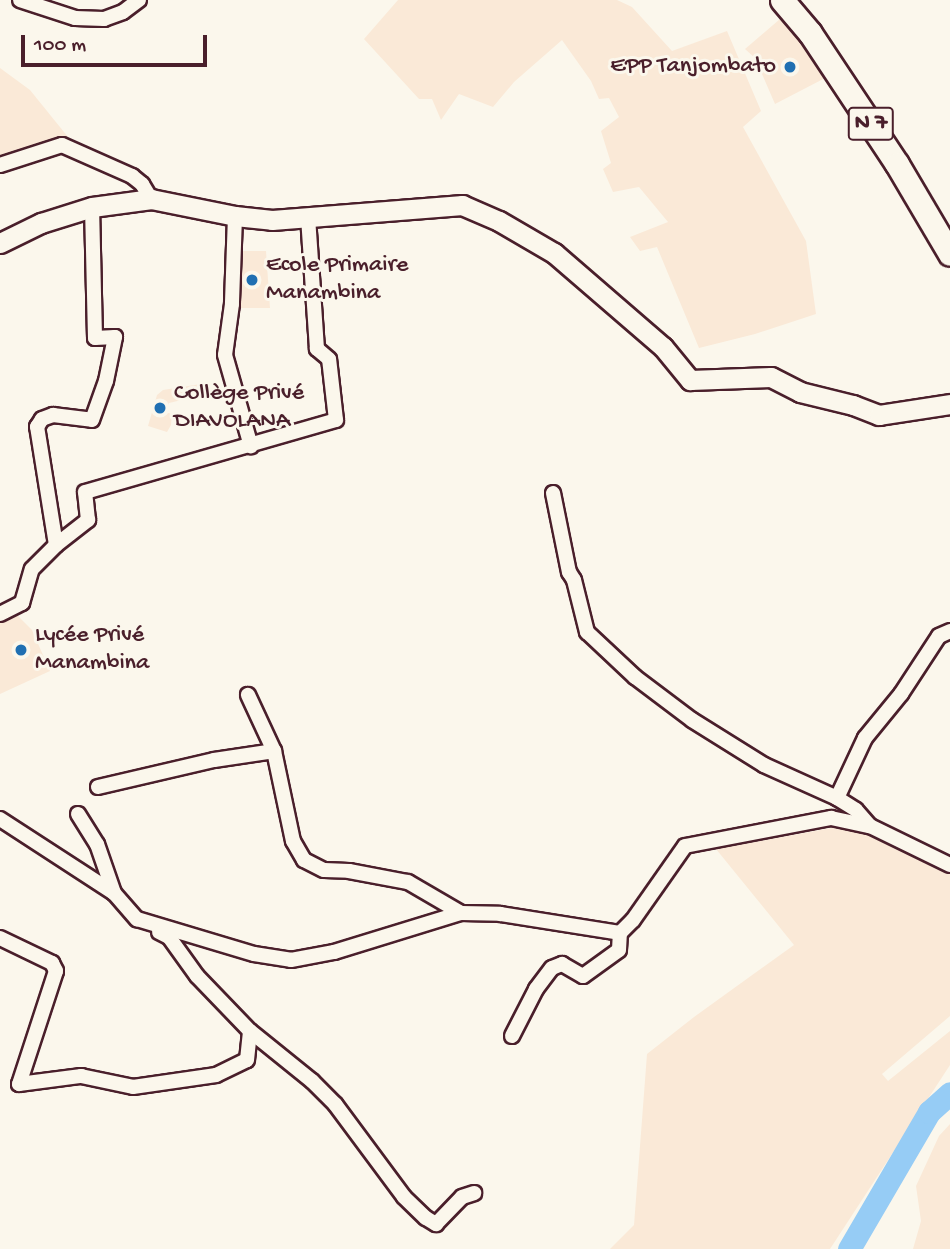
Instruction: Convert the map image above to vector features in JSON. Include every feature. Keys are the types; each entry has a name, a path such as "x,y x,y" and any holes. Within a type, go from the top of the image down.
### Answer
{"main road":[{"name":"N 7","path":"782,0 810,33 897,164 950,254"}],"street":[{"path":"20,0 75,18 104,19 123,12 139,0"},
{"path":"0,165 62,145 132,176 142,184 151,199"},
{"path":"0,243 41,223 92,207 151,199 235,216 272,220 462,205 499,221 554,253 663,347 690,380 771,377 800,392 853,405 879,415 950,404"},
{"path":"56,545 37,427 42,419 52,415 92,419 106,381 115,337 95,338 92,207"},
{"path":"235,216 232,304 225,355 251,446"},
{"path":"0,614 22,603 32,569 56,545 88,520 85,492 336,420 329,359 317,349 308,217"},
{"path":"553,493 569,572 574,580 587,632 635,677 692,720 764,765 837,798 856,810 870,826"},
{"path":"837,798 865,738 901,694 939,636 950,631"},
{"path":"248,695 274,751 293,841 304,860 324,870 349,871 408,882 461,913"},
{"path":"98,787 214,760 274,751"},
{"path":"78,814 97,844 114,893"},
{"path":"512,1036 536,989 552,968 562,964 583,976 619,950 620,933 633,920 685,846 831,818 870,826 950,864"},
{"path":"0,819 114,893 137,919 169,937 197,976 250,1031 312,1081 335,1104 404,1197 426,1218 436,1224 462,1197 474,1193"},
{"path":"137,919 254,954 291,960 334,952 461,913 500,915 620,933"},
{"path":"0,938 52,962 55,969 19,1084 81,1076 133,1087 216,1075 247,1060 250,1031"}],"shaded area":[{"path":"398,0 617,0 632,7 672,51 727,31 761,111 743,127 806,241 816,314 755,334 699,348 657,247 640,251 630,237 668,222 639,187 613,192 603,169 611,163 601,131 619,117 609,98 599,99 591,81 562,40 514,82 493,107 459,94 441,120 432,99 419,99 364,39"},
{"name":"EPP Tanjombato","path":"780,19 829,76 775,104 755,58 745,49"},
{"path":"0,68 30,90 68,137 0,161"},
{"name":"Ecole Primaire Manambina","path":"239,251 266,251 270,308 235,308"},
{"name":"Collège Privé DIAVOLANA","path":"201,384 203,395 169,403 165,412 172,414 167,432 148,426 157,395 163,390"},
{"name":"Lycée Privé Manambina","path":"16,614 32,630 50,671 0,694 0,620"},
{"path":"848,825 950,870 950,1016 882,1074 888,1081 950,1031 950,1065 830,1249 610,1249 634,1225 647,1054 794,945 716,849"},
{"path":"950,1124 950,1249 913,1249 921,1221 916,1186 939,1136"}],"waterway":[{"path":"849,1249 929,1112 950,1093"}],"place":[{"name":"EPP Tanjombato","path":"790,67"},
{"name":"Ecole Primaire Manambina","path":"252,280"},
{"name":"Collège Privé DIAVOLANA","path":"160,408"},
{"name":"Lycée Privé Manambina","path":"21,650"}]}
